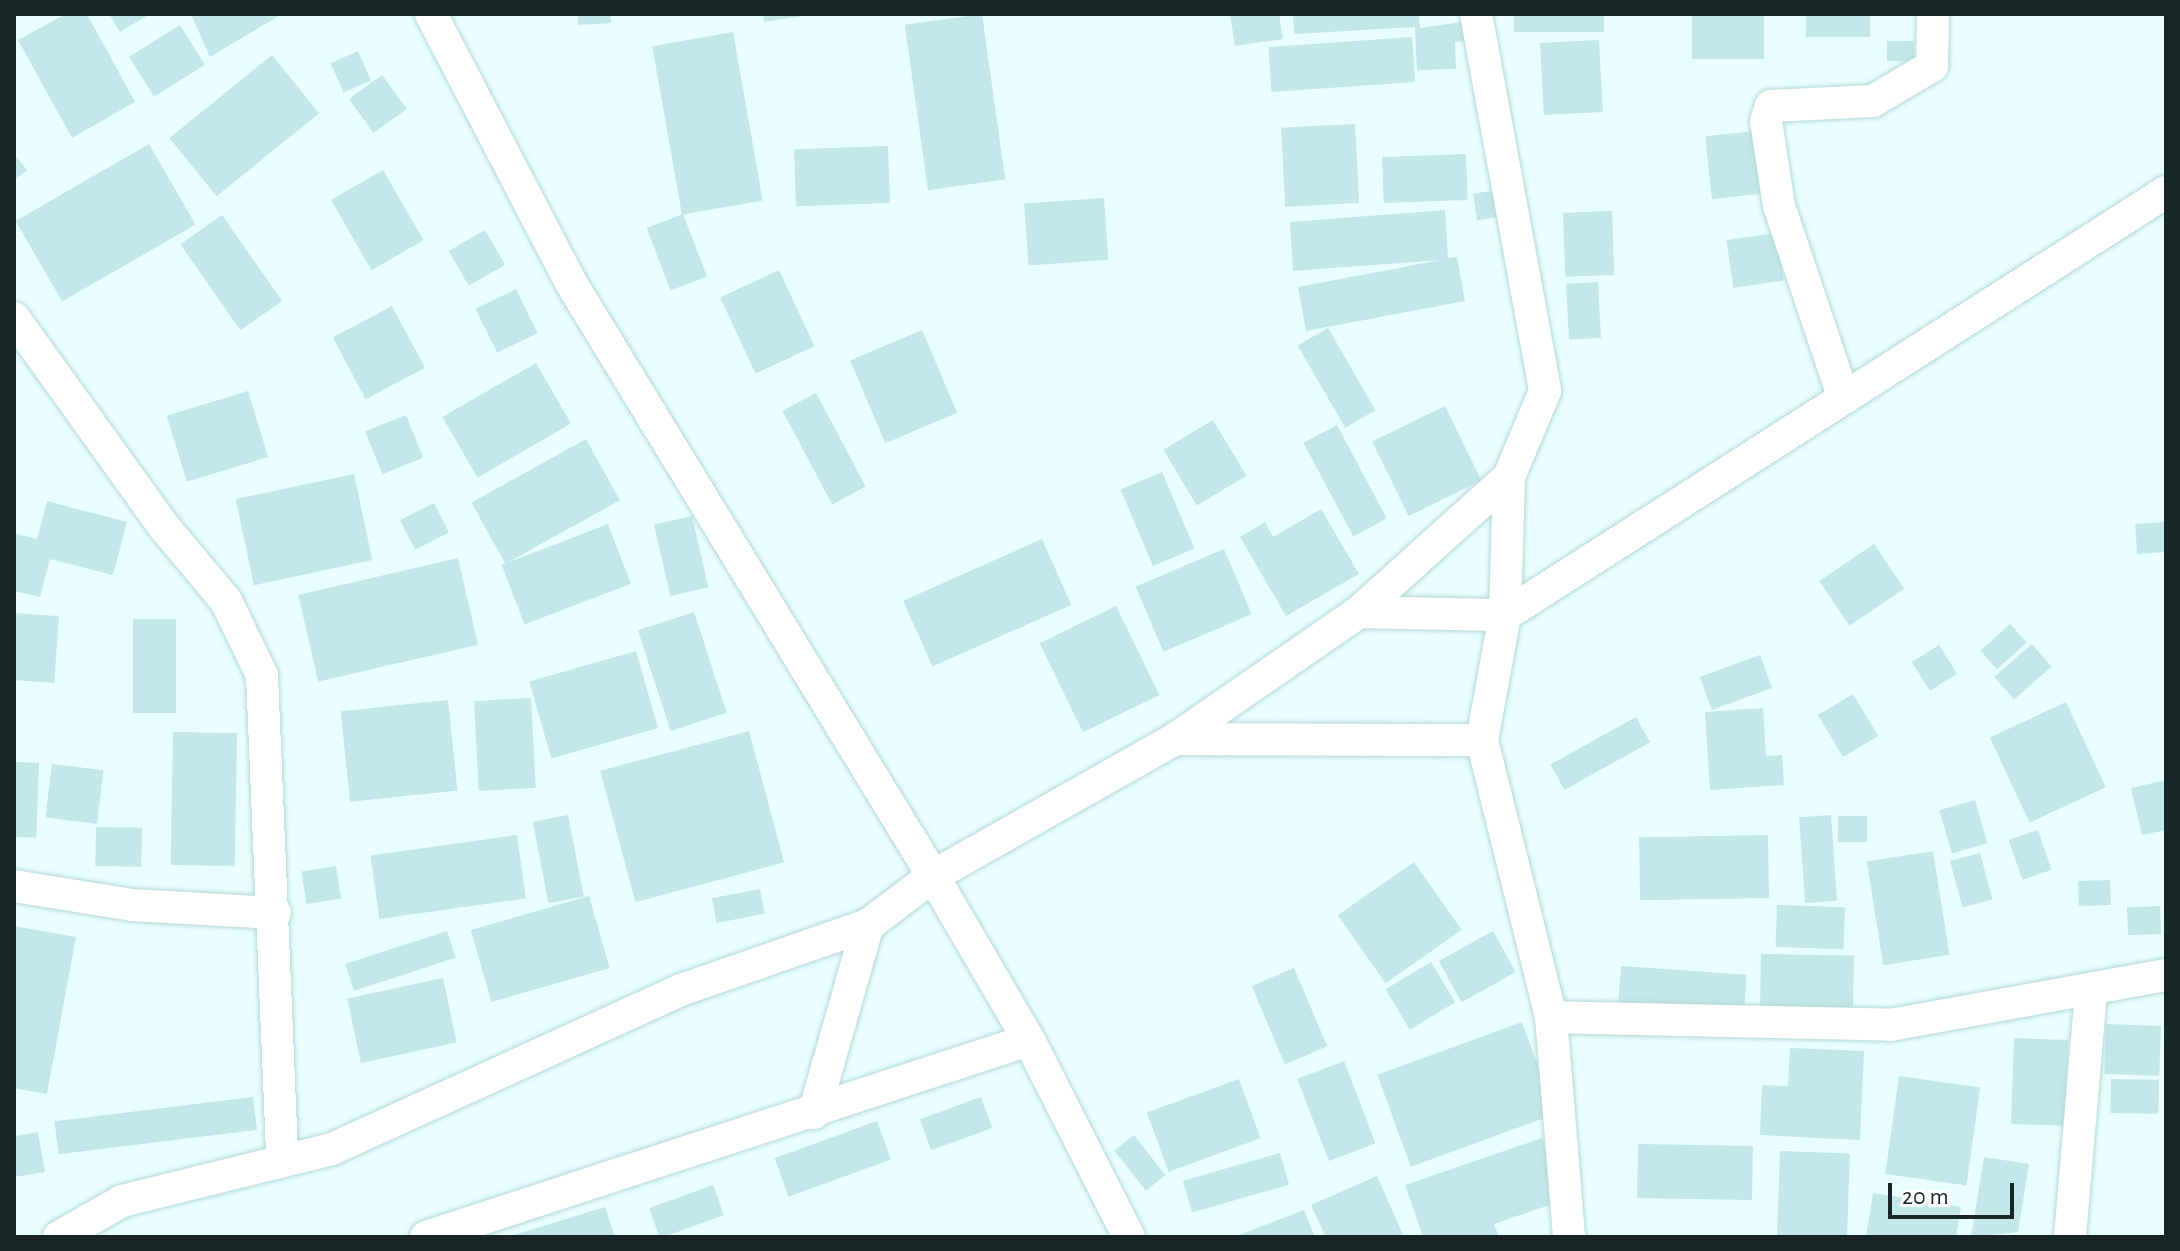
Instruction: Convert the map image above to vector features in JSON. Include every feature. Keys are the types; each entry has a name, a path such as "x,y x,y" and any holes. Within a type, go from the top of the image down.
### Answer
{"street":[{"path":"431,14 571,283 933,876 1029,1040 1129,1237"},
{"path":"1476,14 1545,391 1509,477 1505,615 1482,740 1551,1017 1569,1237"},
{"path":"1842,393 1779,206 1766,121 1771,106 1873,101 1932,66 1933,14"},
{"path":"1359,612 1505,615 1842,393 2166,192"},
{"path":"17,332 226,601 262,675 275,913 282,1158"},
{"path":"59,1237 122,1201 282,1158 332,1149 681,990 868,925 933,876 1175,739 1359,612 1509,477"},
{"path":"1175,739 1482,740"},
{"path":"14,886 132,905 275,913"},
{"path":"814,1113 868,925"},
{"path":"1551,1017 1847,1027 2091,990 2166,975"},
{"path":"2070,1237 2091,990"},
{"path":"426,1237 814,1113 1029,1040"},
{"path":"112,1237 122,1201"}],"building":[{"path":"66,14 87,14 135,102 72,138 18,40"},
{"path":"109,14 150,14 120,32"},
{"path":"191,14 282,14 210,57"},
{"path":"578,14 610,14 611,23 578,25"},
{"path":"763,14 803,14 803,16 764,22"},
{"path":"982,14 1005,179 928,190 905,25"},
{"path":"1230,14 1279,14 1283,39 1235,46"},
{"path":"1293,14 1419,14 1420,28 1468,21 1468,41 1455,42 1456,69 1417,70 1415,27 1294,34"},
{"path":"1514,14 1604,14 1604,32 1514,32"},
{"path":"1692,14 1764,14 1764,59 1692,59"},
{"path":"1806,14 1870,14 1870,37 1806,37"},
{"path":"180,25 205,65 154,97 129,57"},
{"path":"733,32 763,200 682,215 652,46"},
{"path":"1412,37 1415,82 1271,92 1268,47"},
{"path":"1599,40 1603,112 1544,115 1540,43"},
{"path":"1887,41 1914,41 1914,61 1887,61"},
{"path":"358,51 371,80 344,92 331,63"},
{"path":"272,55 319,113 217,196 169,138"},
{"path":"382,75 407,109 374,133 349,99"},
{"path":"1355,124 1359,203 1285,207 1281,128"},
{"path":"1755,131 1762,194 1712,199 1705,136"},
{"path":"149,144 196,225 62,302 16,221"},
{"path":"888,146 890,203 796,206 794,149"},
{"path":"14,154 27,170 14,180"},
{"path":"1466,154 1468,200 1384,203 1382,157"},
{"path":"383,170 424,240 372,270 331,200"},
{"path":"1498,190 1502,217 1477,220 1473,193"},
{"path":"1104,198 1108,260 1029,265 1024,204"},
{"path":"1445,210 1448,258 1457,257 1465,301 1306,331 1298,287 1441,260 1293,271 1290,222"},
{"path":"1612,211 1614,275 1565,277 1563,213"},
{"path":"683,214 707,277 671,291 647,228"},
{"path":"222,215 282,301 240,330 180,244"},
{"path":"485,230 505,265 469,286 449,251"},
{"path":"1777,233 1784,281 1733,288 1726,240"},
{"path":"779,270 814,346 756,374 720,297"},
{"path":"1598,282 1601,338 1569,340 1566,284"},
{"path":"516,289 537,333 497,353 476,309"},
{"path":"392,306 425,368 366,399 333,337"},
{"path":"1328,328 1376,410 1345,428 1298,346"},
{"path":"922,330 957,413 885,443 850,360"},
{"path":"536,363 571,424 477,478 442,417"},
{"path":"248,391 268,457 187,482 167,416"},
{"path":"816,393 866,487 832,504 782,411"},
{"path":"1445,406 1481,481 1409,516 1372,442"},
{"path":"406,415 423,458 382,474 365,431"},
{"path":"1213,420 1246,476 1197,506 1163,450"},
{"path":"1337,425 1387,519 1353,536 1303,443"},
{"path":"586,439 620,500 505,564 471,503"},
{"path":"1162,472 1194,548 1153,566 1121,490"},
{"path":"354,474 372,560 254,585 236,499"},
{"path":"47,501 127,522 113,575 50,559 40,597 14,591 14,533 37,539"},
{"path":"434,503 449,532 415,550 400,520"},
{"path":"1321,509 1359,574 1286,616 1240,537 1265,522 1273,537"},
{"path":"692,516 708,587 670,596 654,525"},
{"path":"2164,522 2166,552 2137,554 2135,524"},
{"path":"608,524 631,584 525,625 502,565"},
{"path":"1042,539 1071,605 932,667 903,601"},
{"path":"1874,544 1904,589 1849,626 1819,581"},
{"path":"1224,549 1252,614 1163,652 1136,587"},
{"path":"458,558 478,645 318,682 298,595"},
{"path":"1116,606 1159,695 1083,732 1040,643"},
{"path":"694,612 727,713 671,731 638,630"},
{"path":"14,613 59,616 54,683 14,680"},
{"path":"133,619 176,619 176,713 133,713"},
{"path":"2010,624 2027,643 1997,669 1980,651"},
{"path":"2032,644 2052,667 2014,699 1994,677"},
{"path":"1939,645 1957,674 1930,691 1912,662"},
{"path":"636,651 658,728 551,758 529,682"},
{"path":"1760,655 1772,688 1712,710 1700,677"},
{"path":"1853,694 1878,736 1843,757 1818,715"},
{"path":"531,698 536,788 479,791 474,701"},
{"path":"448,700 458,791 350,802 341,711"},
{"path":"2066,702 2106,787 2030,823 1990,737"},
{"path":"1763,708 1766,756 1782,755 1784,785 1710,790 1705,712"},
{"path":"1636,717 1650,742 1564,790 1550,765"},
{"path":"749,731 784,862 635,902 600,771"},
{"path":"173,732 237,733 235,866 171,865"},
{"path":"14,762 39,763 36,838 14,837"},
{"path":"52,764 104,770 97,824 45,818"},
{"path":"2166,780 2166,830 2142,835 2131,788"},
{"path":"1975,800 1987,843 1952,853 1939,810"},
{"path":"568,815 584,896 548,903 533,822"},
{"path":"1831,815 1837,901 1805,903 1799,817"},
{"path":"1838,816 1867,816 1867,842 1838,842"},
{"path":"96,827 142,828 141,867 95,866"},
{"path":"2038,830 2052,870 2022,880 2009,840"},
{"path":"517,835 526,898 379,919 370,856"},
{"path":"1768,835 1769,898 1640,900 1639,837"},
{"path":"1933,851 1949,955 1883,965 1867,861"},
{"path":"1980,853 1992,899 1962,907 1950,861"},
{"path":"1414,862 1462,930 1385,983 1338,915"},
{"path":"336,866 341,899 307,904 301,871"},
{"path":"2110,880 2111,905 2079,906 2078,881"},
{"path":"760,889 765,914 717,923 712,898"},
{"path":"589,896 610,968 491,1002 471,930"},
{"path":"1777,905 1845,907 1843,949 1776,947"},
{"path":"2160,906 2161,934 2128,935 2127,907"},
{"path":"14,926 76,937 47,1094 14,1088"},
{"path":"447,931 456,958 354,991 345,964"},
{"path":"1493,931 1516,972 1462,1002 1439,961"},
{"path":"1761,954 1854,956 1853,1017 1760,1015"},
{"path":"1431,962 1455,1002 1410,1030 1386,989"},
{"path":"1621,966 1747,975 1744,1018 1618,1009"},
{"path":"1294,968 1327,1046 1285,1064 1252,986"},
{"path":"443,978 457,1043 361,1063 347,998"},
{"path":"1522,1022 1556,1114 1411,1167 1377,1075"},
{"path":"2106,1024 2161,1026 2159,1076 2104,1074"},
{"path":"2014,1038 2068,1040 2065,1126 2011,1124"},
{"path":"1790,1048 1864,1051 1860,1140 1760,1135 1762,1085 1788,1086"},
{"path":"1344,1061 1376,1143 1329,1161 1297,1079"},
{"path":"1899,1076 1980,1087 1966,1185 1885,1174"},
{"path":"1239,1079 1261,1138 1168,1172 1147,1113"},
{"path":"2111,1079 2159,1080 2158,1114 2110,1113"},
{"path":"253,1097 257,1130 59,1154 54,1121"},
{"path":"981,1097 992,1128 931,1150 920,1119"},
{"path":"877,1121 891,1160 789,1197 775,1158"},
{"path":"38,1132 45,1172 14,1177 14,1136"},
{"path":"1134,1135 1165,1175 1146,1191 1114,1150"},
{"path":"1542,1138 1564,1200 1494,1224 1499,1237 1423,1237 1405,1185"},
{"path":"1638,1144 1753,1146 1752,1200 1637,1198"},
{"path":"1780,1151 1850,1153 1847,1237 1777,1237"},
{"path":"1280,1153 1289,1185 1192,1213 1183,1181"},
{"path":"1984,1157 2029,1164 2018,1232 1971,1237"},
{"path":"1377,1176 1404,1237 1326,1237 1311,1205"},
{"path":"713,1185 724,1215 660,1237 649,1208"},
{"path":"1873,1193 1961,1207 1956,1237 1866,1237"},
{"path":"605,1207 615,1237 511,1237 511,1236"},
{"path":"1304,1210 1315,1237 1234,1237"}]}
